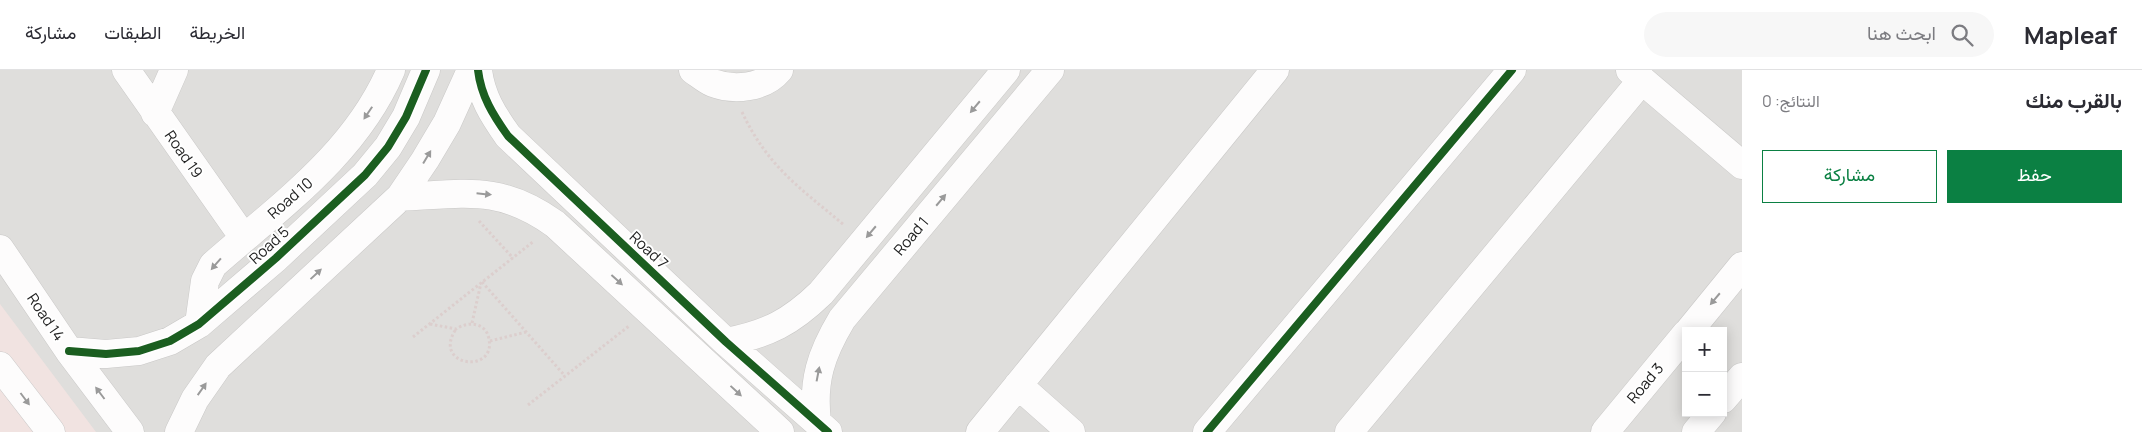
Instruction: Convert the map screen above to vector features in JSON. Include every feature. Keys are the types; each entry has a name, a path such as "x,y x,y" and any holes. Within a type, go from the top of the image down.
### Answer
{"street":[{"name":"Road 19","path":"126,70 244,238"},
{"path":"155,113 174,70"},
{"name":"Road 10","path":"199,324 205,281 213,265 327,166 352,138 373,106 390,70"},
{"name":"Road 5","path":"69,351 106,354 139,351 170,341 199,324 276,258 365,175 388,147 406,117 426,70"},
{"path":"179,432 195,399 218,366 400,197 426,160 447,123 471,70"},
{"name":"Road 7","path":"478,70 480,85 491,112 508,136 726,342 823,427"},
{"path":"694,70 712,83 734,88 756,85 779,70"},
{"path":"726,342 753,337 778,327 801,312 821,293 1006,70"},
{"name":"Road 1","path":"823,427 814,400 818,371 827,344 842,319 1050,70"},
{"path":"980,432 1275,70"},
{"path":"1207,432 1512,70"},
{"path":"1349,432 1636,75 1742,165"},
{"path":"400,197 481,193 508,198 533,208 555,224 650,310 780,432"},
{"name":"Road 14","path":"0,249 69,351 130,432"},
{"path":"1692,327 1742,266"},
{"name":"Road 3","path":"1605,432 1682,339"},
{"path":"0,366 51,432"},
{"path":"1727,394 1742,377"},
{"path":"1018,386 1071,432"},
{"path":"1696,432 1709,417"}],"path":[{"path":"734,88 752,132 779,171 864,242"},
{"path":"454,194 513,258"},
{"path":"413,337 555,224"},
{"path":"472,323 482,282"},
{"path":"482,282 565,376"},
{"path":"528,405 650,310"},
{"path":"472,323 481,326 487,332 490,341 489,350 484,357 476,362 468,363 459,360 453,354 450,345 451,336 456,329 464,324 472,323"},
{"path":"430,324 456,329"},
{"path":"490,341 526,332"}],"shaded area":[{"path":"0,70 1742,70 1742,432 0,432"},
{"path":"0,304 96,432 0,432"}],"cycle path":[{"path":"69,351 106,354 139,351 170,341 199,324 276,258 365,175 388,147 406,117 426,70"},
{"path":"478,70 488,105 508,136 726,342 828,432"},
{"path":"1207,432 1512,70"}]}
